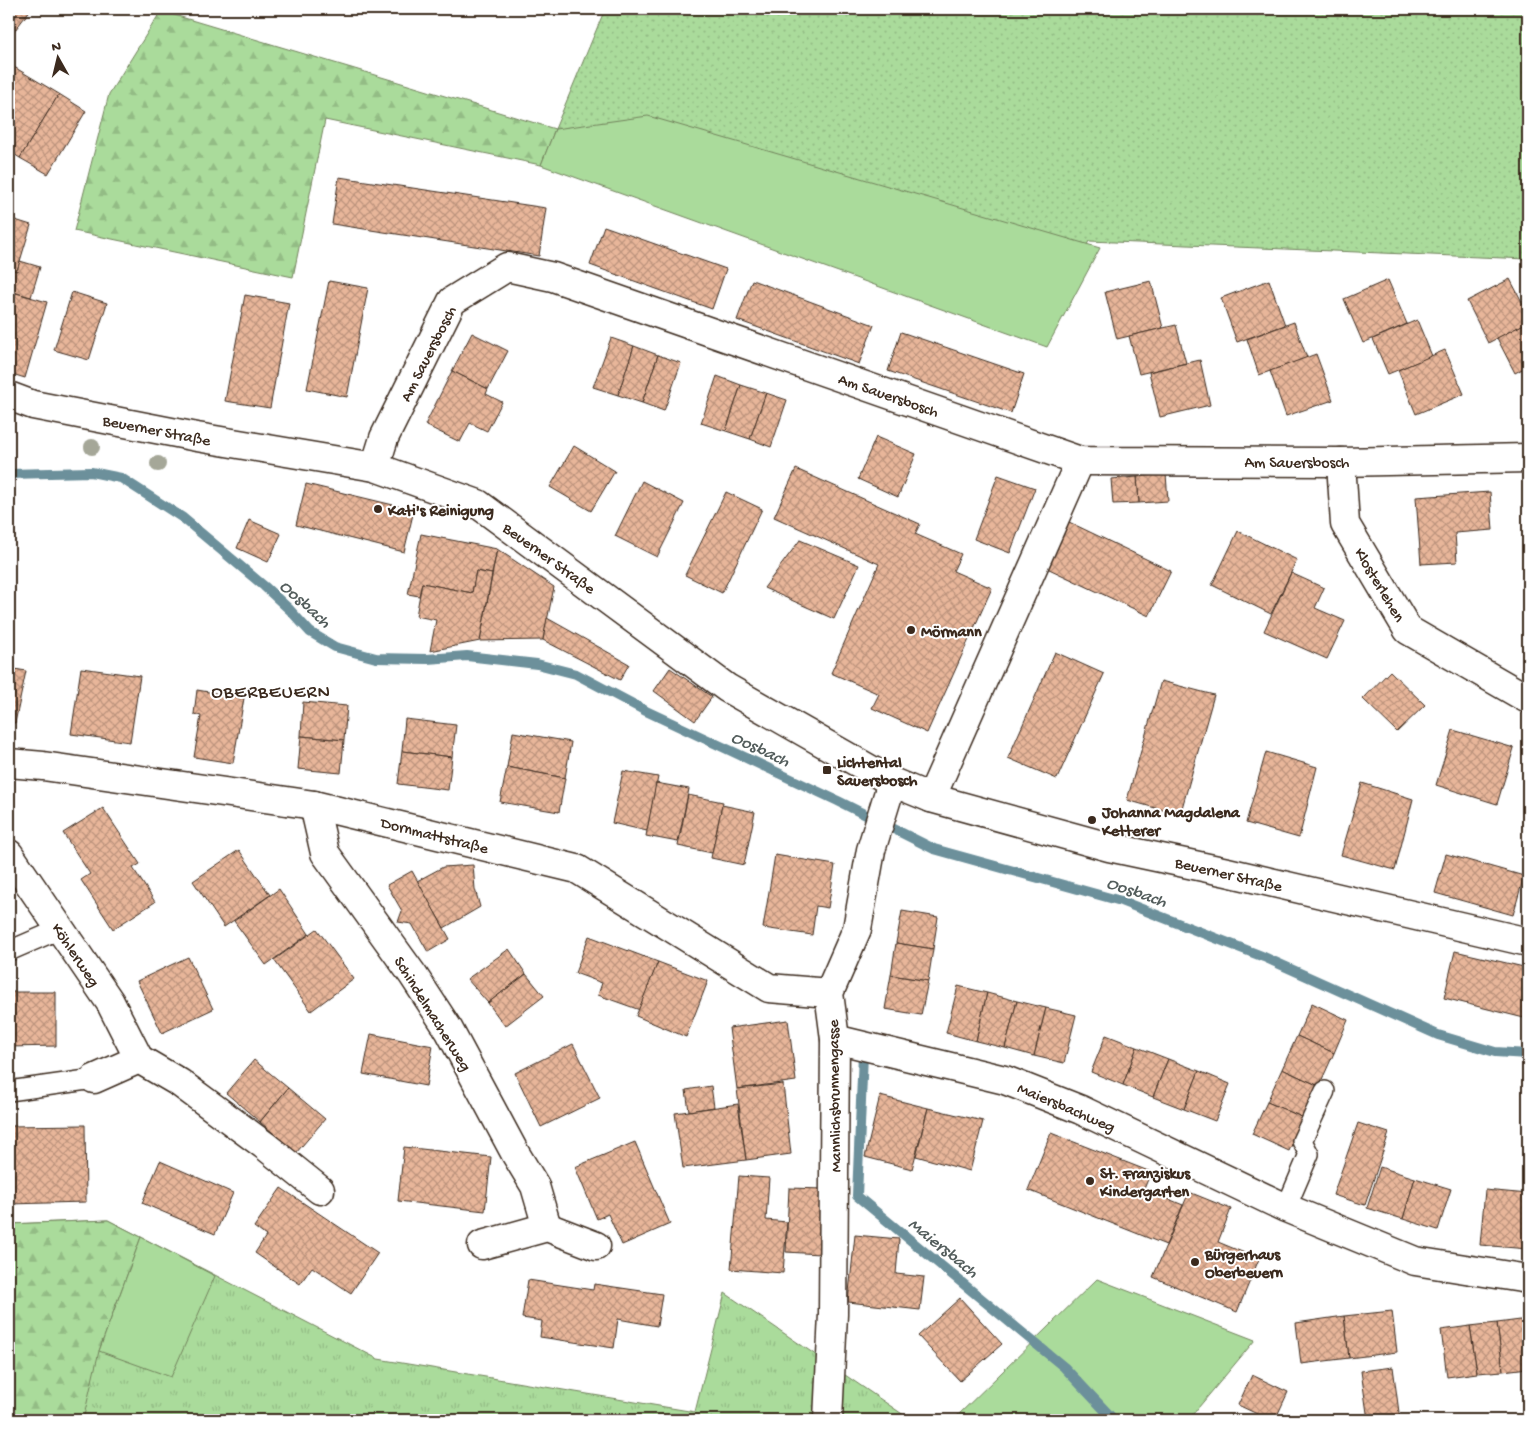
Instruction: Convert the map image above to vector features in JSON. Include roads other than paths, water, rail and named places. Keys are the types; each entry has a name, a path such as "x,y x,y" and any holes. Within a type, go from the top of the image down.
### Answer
{"street":[{"name":"Am Sauersbosch","path":"375,467 384,438 452,301 507,267 553,277 1080,461 1341,462 1528,458"},
{"name":"Beuerner Straße","path":"9,396 32,405 197,437 375,467 478,504 726,688 892,782 931,798 1108,847 1228,872 1528,942"},
{"path":"931,798 1080,461"},
{"name":"Klosterlehen","path":"1341,462 1345,524 1408,630 1528,699"},
{"name":"Dornmattstraße","path":"9,763 43,766 314,805 577,869 769,988 829,993"},
{"path":"829,993 857,929 871,850 892,782"},
{"name":"Schindelmacherweg","path":"314,805 326,853 413,975 449,1030 515,1153 535,1186 547,1227"},
{"name":"Köhlerweg","path":"9,854 110,1002 139,1059"},
{"name":"Mannlichsbrunnengasse","path":"828,1420 833,1314 835,1039 829,993"},
{"name":"Maiersbachweg","path":"835,1039 1005,1080 1081,1110 1286,1208 1415,1261 1528,1280"},
{"path":"94,1079 139,1059 180,1083 264,1145 320,1190"},
{"path":"482,1245 547,1227 596,1246"}],"lane":[{"path":"9,951 60,929"},
{"path":"9,1091 94,1079"},
{"path":"1286,1208 1309,1154 1302,1141 1325,1091"}],"waterway":[{"name":"Oosbach","path":"9,474 91,472 121,478 183,518 264,586 310,632 335,647 376,658 427,659 467,656 537,664 576,674 646,711 838,801 934,849 1121,901 1264,957 1438,1035 1495,1052 1528,1054"},
{"name":"Maiersbach","path":"863,1054 857,1196 1064,1367 1114,1420"}],"place":[{"name":"Kati's Reinigung","path":"378,509"},
{"name":"Mörmann","path":"911,630"},
{"name":"Lichtental Sauersbosch","path":"827,770"},
{"name":"Johanna Magdalena Ketterer","path":"1092,820"},
{"name":"St. Franziskus Kindergarten","path":"1090,1181"},
{"name":"Bürgerhaus Oberbeuern","path":"1195,1262"}],"district":[{"name":"OBERBEUERN","path":"271,690"}]}
